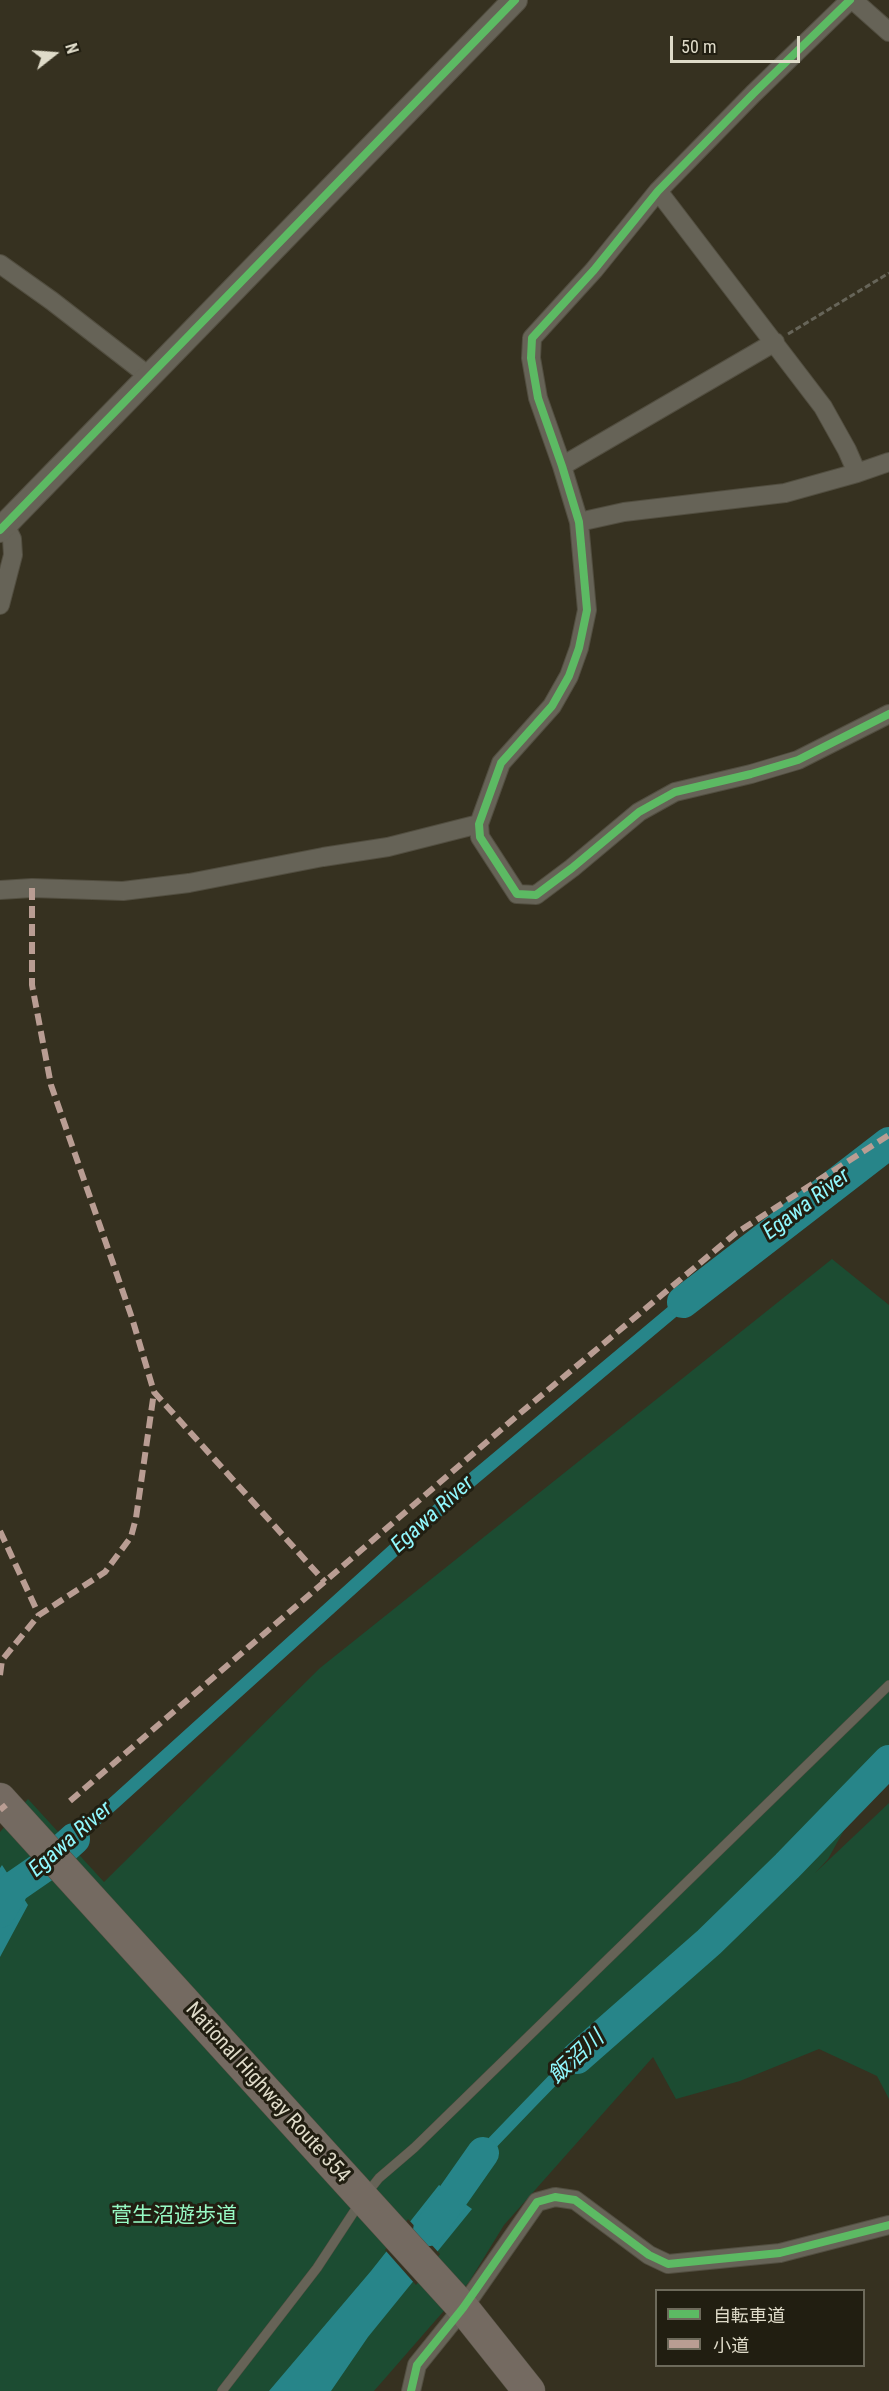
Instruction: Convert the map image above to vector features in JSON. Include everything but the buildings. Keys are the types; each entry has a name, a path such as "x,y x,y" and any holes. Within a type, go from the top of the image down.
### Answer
{"highway":[{"name":"National Highway Route 354","path":"0,1799 458,2302 529,2391"}],"street":[{"path":"0,605 13,555 12,539 2,527 515,0"},
{"path":"889,32 852,0 753,94 658,191 594,270 532,338 531,358 538,398 579,522 586,610 579,648 569,676 552,706 501,763 479,824 480,837 517,894 536,895 639,812 675,792 798,760 889,714"},
{"path":"658,191 823,407 848,450 857,473"},
{"path":"0,264 150,377"},
{"path":"562,466 775,342"},
{"path":"579,522 624,512 784,493 889,462"},
{"path":"0,891 32,888 123,891 189,883 323,857 388,848 479,824"},
{"path":"411,2391 417,2365 458,2302 537,2202 555,2197 575,2200 648,2255 668,2264 780,2253 889,2225"}],"lane":[{"path":"222,2391 368,2203 379,2178 414,2148 889,1686"}],"path":[{"path":"775,342 889,273"}],"green space":[{"name":"菅生沼遊歩道","path":"832,1259 889,1305 889,1749 828,1859 815,1873 889,1803 889,2099 877,2076 819,2049 740,2081 676,2099 653,2057 504,2225 469,2282 374,2391 0,2391 0,1832 28,1799 104,1882 320,1668"}],"water":[{"path":"712,1270 719,1281 476,1485 47,1872 40,1862 103,1804 467,1475"},
{"path":"2,1865 28,1905 0,1957 0,1868"},
{"path":"607,2025 614,2034 567,2074 488,2156 460,2192 456,2187 479,2148 559,2065"},
{"path":"439,2185 472,2209 368,2337 331,2391 269,2391 371,2271"}],"pier":[{"path":"408,2219 440,2254 416,2285 385,2250"}],"waterway":[{"name":"Egawa River","path":"683,1302 889,1143"},
{"name":"飯沼川","path":"577,2058 709,1942 889,1761"},
{"name":"Egawa River","path":"0,1912 14,1887 43,1867 74,1839"},
{"name":"飯沼川","path":"429,2230 483,2153"}],"marked path":[{"path":"32,888 32,985 51,1085 132,1318 154,1392 325,1582"},
{"path":"70,1801 518,1415 736,1233 889,1135"},
{"path":"0,1675 2,1660 39,1615 105,1572 131,1537 136,1518 154,1392"},
{"path":"0,1531 39,1615"},
{"path":"0,1810 6,1805"}],"cycle path":[{"path":"0,530 515,0"},
{"path":"850,0 658,191 594,270 532,338 531,358 538,398 579,522 587,610 579,648 569,676 552,706 501,763 479,824 480,837 517,894 536,895 639,812 675,792 798,760 889,714"},
{"path":"411,2391 417,2365 463,2308 537,2202 555,2197 575,2200 649,2255 668,2264 780,2253 889,2225"}]}
